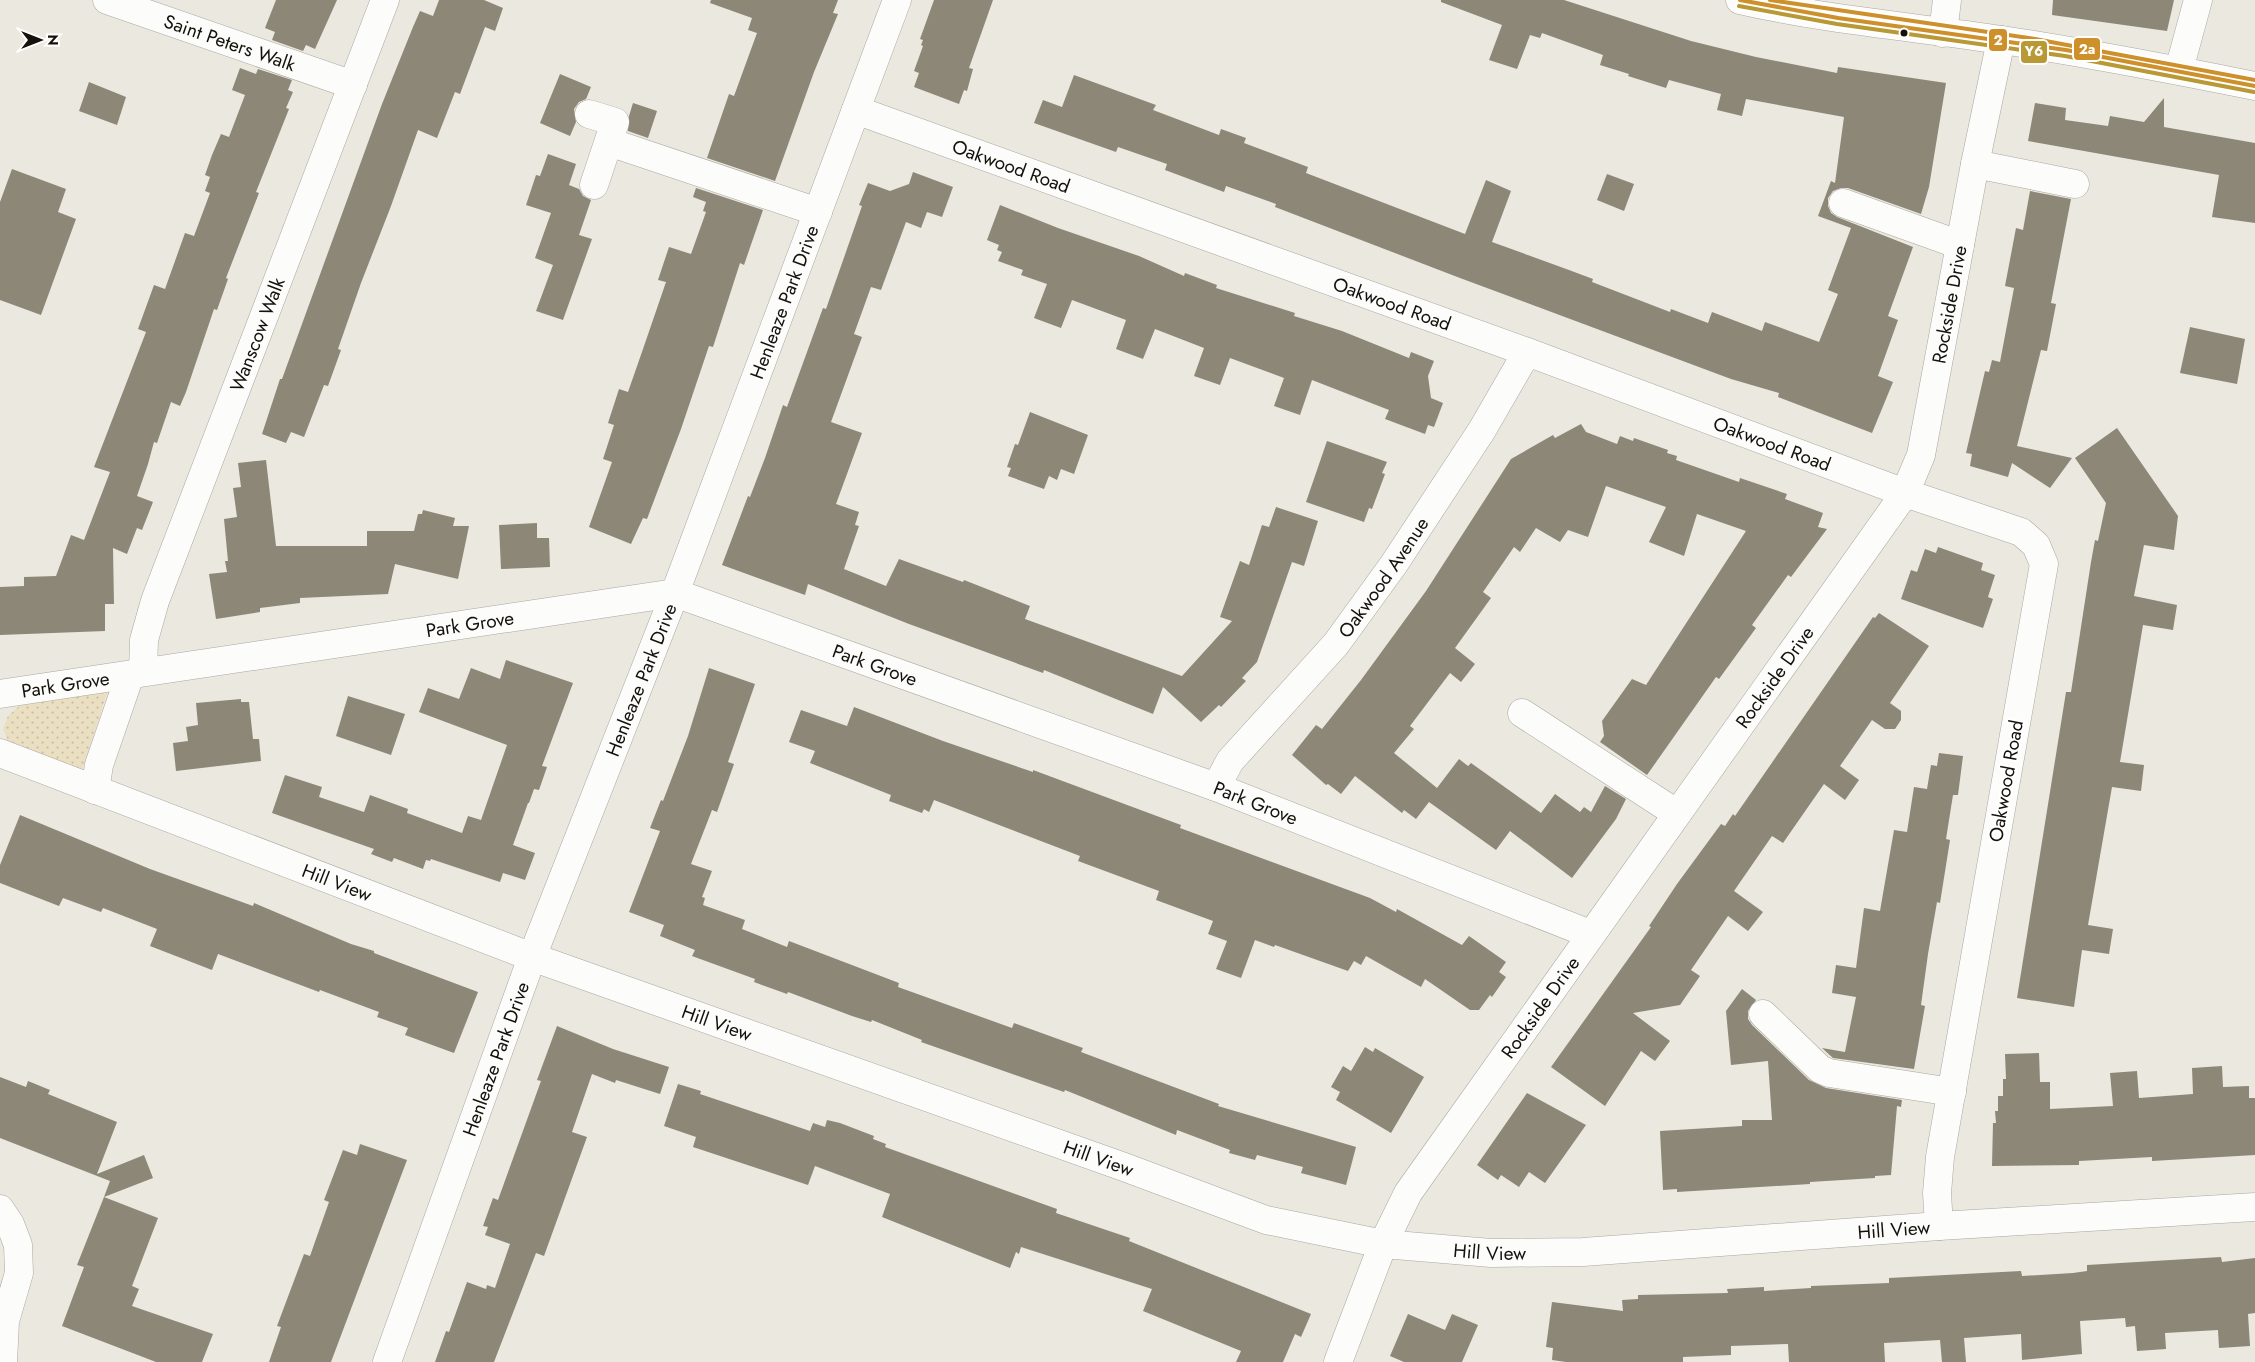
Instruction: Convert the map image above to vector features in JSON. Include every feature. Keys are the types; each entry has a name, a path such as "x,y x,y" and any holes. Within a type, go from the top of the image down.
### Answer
{"street":[{"name":"Saint Peters Walk","path":"107,0 353,85"},
{"name":"Wanscow Walk","path":"137,673 155,601 385,0"},
{"name":"Henleaze Park Drive","path":"387,1362 532,957 675,593 897,0"},
{"path":"1943,33 1947,0"},
{"path":"2179,70 2198,0"},
{"path":"1755,2 1855,22 2001,40 2179,70 2255,86"},
{"name":"Rockside Drive","path":"1338,1362 1383,1244 1408,1193 1590,934 1905,493 1921,455 1975,164 2001,40"},
{"name":"Oakwood Road","path":"856,110 1527,352 1905,493 2021,532 2036,545 2044,564 1940,1157 1937,1192 1939,1226"},
{"path":"589,114 615,122 594,185"},
{"path":"609,142 818,212"},
{"path":"1975,164 2075,184"},
{"path":"1843,203 1960,245"},
{"name":"Oakwood Avenue","path":"1216,787 1230,761 1336,644 1377,588 1482,430 1527,352"},
{"name":"Park Grove","path":"0,694 675,593 1216,787 1590,934"},
{"name":"Park Grove","path":"95,790 99,765 137,673"},
{"path":"1522,713 1676,813"},
{"name":"Hill View","path":"0,753 532,957 1114,1163 1266,1220 1383,1244 1491,1253 1583,1252 1939,1226 2255,1207"},
{"path":"1763,1014 1820,1069 1829,1073 1952,1092"},
{"path":"0,1209 10,1224 18,1245 19,1273 5,1321 2,1362"}],"shaded area":[{"path":"108,691 82,770 10,745 3,729 8,716 19,706"}],"building":[{"path":"276,0 337,0 315,49 306,45 303,51 272,40 275,32 265,28"},
{"path":"439,0 484,0 503,8 495,31 485,27 460,94 455,92 437,138 418,130 361,283 338,349 341,350 328,386 324,385 304,437 291,432 286,443 262,434 280,379 282,379 382,104 413,27 420,11 433,16"},
{"path":"711,0 838,0 833,13 838,14 814,72 775,181 707,158 729,94 734,96 757,33 748,30 752,18 710,3"},
{"path":"934,0 993,0 969,68 973,69 967,91 964,90 959,104 914,87 919,73 914,71 923,46 921,45 923,40 920,39"},
{"path":"1441,0 1564,0 1691,41 1756,57 1837,73 1838,67 1946,83 1929,187 1921,214 1848,188 1833,191 1828,198 1828,206 1831,213 1837,217 1913,247 1888,316 1898,320 1878,376 1893,382 1872,433 1778,397 1779,393 1731,379 1460,278 1275,207 1276,204 1226,186 1224,192 1165,170 1167,164 1118,147 1116,152 1034,123 1043,100 1062,107 1074,75 1156,105 1153,110 1219,135 1221,129 1246,138 1244,143 1308,167 1306,173 1465,234 1486,180 1511,191 1492,242 1593,279 1592,282 1670,312 1671,309 1708,323 1712,312 1762,331 1765,322 1819,342 1838,294 1828,290 1851,228 1818,216 1831,181 1835,183 1844,117 1746,99 1742,116 1717,110 1721,94 1669,80 1666,88 1628,76 1629,74 1600,65 1603,55 1542,33 1540,38 1530,35 1517,69 1489,60 1502,25 1441,2"},
{"path":"2053,0 2174,0 2167,31 2052,15"},
{"path":"240,68 256,74 258,69 292,80 288,90 293,92 286,108 289,109 256,192 259,193 226,278 228,279 217,310 214,309 186,392 180,406 171,402 157,443 154,442 137,496 153,502 142,530 137,528 127,554 113,548 114,604 105,604 105,631 0,635 0,587 24,586 24,577 56,576 71,535 84,540 110,472 94,467 146,332 138,329 154,285 165,289 185,233 194,236 210,193 205,191 210,177 205,175 212,155 221,134 229,137 245,95 232,90"},
{"path":"560,74 591,87 586,99 579,102 574,109 576,122 570,136 540,123"},
{"path":"89,82 126,97 117,125 79,111"},
{"path":"2164,98 2164,127 2255,143 2255,223 2212,217 2219,175 2028,141 2035,103 2066,108 2065,120 2108,126 2110,116 2144,122"},
{"path":"633,103 657,111 648,138 628,131 629,116"},
{"path":"548,154 576,164 569,185 579,189 583,196 591,200 579,235 592,239 563,320 536,311 553,265 535,258 551,213 526,205 536,175 540,176"},
{"path":"12,169 66,189 58,212 76,219 41,315 0,300 0,202"},
{"path":"913,172 953,187 942,217 927,212 921,228 906,222 881,290 871,287 854,334 862,337 831,422 862,433 836,504 859,512 855,525 859,526 844,569 886,586 899,559 963,582 964,580 1030,606 1025,619 1182,676 1232,621 1220,617 1240,561 1249,565 1262,525 1269,527 1276,507 1318,521 1304,566 1292,562 1257,662 1242,678 1246,681 1221,707 1219,705 1201,722 1163,687 1153,714 1044,670 1043,673 909,624 808,584 805,595 722,565 748,496 750,497 765,458 783,405 787,407 823,308 826,309 862,206 859,205 868,183 890,191 909,184"},
{"path":"1607,174 1634,184 1624,211 1597,200"},
{"path":"696,188 763,210 744,265 740,263 713,347 709,346 681,429 647,519 643,518 631,544 589,527 612,462 603,459 614,425 608,423 619,389 628,392 643,349 666,282 658,280 669,247 691,254 706,212 703,211 706,202 693,197"},
{"path":"2030,191 2071,199 2051,303 2056,304 2047,351 2041,350 2017,446 2072,458 2050,488 2012,463 2008,477 1970,466 1972,454 1966,453 1985,371 1989,372 1992,360 2000,362 2014,288 2005,286 2016,228 2023,230"},
{"path":"1000,205 1058,228 1139,256 1184,276 1185,273 1217,285 1216,288 1295,313 1294,316 1342,331 1409,358 1411,352 1434,361 1428,376 1431,398 1443,403 1434,427 1428,425 1425,434 1385,419 1389,410 1312,380 1300,415 1274,406 1284,378 1230,358 1220,385 1194,376 1204,348 1155,329 1143,359 1116,349 1126,320 1072,300 1061,328 1034,318 1047,284 1021,275 1023,270 998,261 1002,252 997,250 999,245 987,240"},
{"path":"2190,327 2245,339 2237,384 2180,373"},
{"path":"1030,412 1088,435 1074,474 1061,469 1057,480 1049,476 1044,489 1008,476 1011,468 1007,467 1015,444 1018,445"},
{"path":"1581,424 1586,432 1617,444 1620,436 1633,441 1634,438 1668,450 1667,453 1677,456 1676,460 1739,482 1740,478 1787,494 1785,499 1823,513 1818,527 1827,529 1791,577 1788,575 1752,625 1756,628 1719,679 1716,677 1647,775 1600,742 1604,736 1602,721 1632,679 1646,685 1746,531 1697,514 1684,556 1649,542 1666,507 1606,486 1588,537 1568,530 1560,542 1536,528 1520,552 1514,547 1483,592 1491,598 1455,648 1475,664 1461,682 1450,673 1410,726 1414,729 1394,753 1437,788 1459,759 1468,766 1471,763 1541,813 1555,794 1580,812 1584,807 1591,812 1605,786 1626,799 1616,819 1572,878 1510,831 1496,850 1429,802 1416,819 1404,810 1402,813 1355,776 1341,794 1328,784 1326,785 1292,755 1316,725 1322,729 1361,680 1426,591 1511,459 1553,435 1555,438"},
{"path":"2117,428 2178,516 2174,550 2144,545 2134,596 2177,605 2173,630 2143,625 2120,762 2144,765 2141,791 2112,787 2088,925 2113,929 2109,954 2082,950 2074,1007 2017,998 2066,692 2071,692 2095,540 2098,541 2106,503 2075,458"},
{"path":"1327,441 1387,462 1382,473 1385,474 1372,509 1369,508 1364,522 1306,502"},
{"path":"266,460 276,546 367,546 367,531 414,531 418,514 422,514 423,510 455,518 453,526 469,526 458,579 395,564 388,594 300,598 300,603 260,608 260,612 216,619 209,574 227,572 225,561 228,561 224,519 237,517 233,488 241,487 238,463"},
{"path":"537,523 537,538 549,538 550,567 501,569 499,525"},
{"path":"1938,547 1983,563 1981,570 1995,575 1988,597 1993,599 1983,628 1901,599 1911,570 1917,572 1925,549 1936,553"},
{"path":"1879,613 1929,646 1890,703 1901,711 1901,720 1895,729 1885,729 1872,720 1840,766 1859,780 1845,800 1824,784 1783,843 1772,836 1734,891 1763,912 1748,931 1728,916 1691,970 1700,976 1680,1005 1633,1013 1670,1041 1655,1061 1641,1051 1605,1106 1551,1067 1651,927 1649,926 1677,884 1721,824 1725,826 1733,814 1735,816 1873,617 1875,618"},
{"path":"506,660 573,683 542,766 547,767 539,790 534,789 513,845 535,853 525,880 503,873 500,882 431,859 430,861 426,860 423,869 394,858 392,862 371,854 374,849 272,813 285,775 322,787 319,797 364,812 370,795 408,809 407,813 462,833 468,816 481,820 507,745 419,712 428,688 459,699 471,668 500,679"},
{"path":"709,668 755,684 728,762 734,764 717,812 712,810 691,864 712,871 702,897 705,898 703,905 745,920 742,929 787,947 789,941 899,983 898,987 1012,1028 1014,1023 1083,1048 1081,1052 1219,1104 1218,1106 1356,1147 1346,1185 1301,1173 1303,1167 1257,1155 1255,1160 1229,1153 1230,1150 1177,1130 1176,1135 1065,1090 1064,1092 921,1042 922,1040 872,1020 871,1022 852,1016 788,992 787,994 754,982 755,979 692,956 695,950 660,936 664,925 629,912 660,831 650,828 661,800 663,801 688,736"},
{"path":"348,696 405,714 391,755 336,736"},
{"path":"241,699 241,702 249,702 253,739 259,739 261,761 176,771 173,743 188,741 186,727 198,725 196,703"},
{"path":"854,707 943,741 1033,772 1033,770 1181,825 1180,828 1370,898 1396,912 1397,909 1462,945 1469,936 1506,962 1499,972 1506,977 1492,997 1490,995 1479,1010 1470,1010 1425,979 1421,987 1366,956 1361,965 1354,961 1348,971 1275,945 1274,947 1255,940 1241,978 1216,969 1227,941 1208,934 1213,921 1156,900 1159,891 1078,861 1080,856 934,800 929,812 924,809 922,813 889,801 891,795 810,763 815,751 789,742 801,710 847,726"},
{"path":"1939,753 1963,756 1958,795 1953,795 1946,839 1950,840 1940,903 1937,902 1928,954 1921,1005 1925,1006 1914,1069 1833,1058 1822,1048 1845,1052 1856,997 1832,993 1836,965 1856,968 1864,908 1880,911 1894,830 1907,832 1914,787 1927,789 1931,765 1937,766"},
{"path":"20,815 150,869 253,906 254,903 351,944 374,951 374,953 478,992 454,1053 405,1035 408,1028 377,1017 379,1012 320,990 319,992 218,954 212,970 150,946 157,929 103,908 101,912 63,898 59,906 0,883 0,865"},
{"path":"1742,989 1756,1000 1748,1011 1748,1019 1752,1025 1809,1080 1826,1088 1902,1100 1901,1107 1897,1106 1891,1175 1875,1176 1875,1178 1810,1182 1810,1184 1677,1192 1677,1189 1663,1190 1660,1131 1742,1126 1742,1120 1772,1120 1768,1061 1731,1065 1726,1011"},
{"path":"557,1026 613,1049 669,1067 660,1094 616,1080 615,1083 592,1074 572,1132 587,1137 544,1256 536,1253 494,1362 435,1362 446,1331 449,1332 467,1282 486,1289 487,1285 495,1288 510,1244 485,1235 488,1227 483,1226 493,1198 498,1200 541,1081 537,1080"},
{"path":"1365,1047 1373,1052 1375,1048 1424,1077 1391,1133 1336,1100 1340,1092 1331,1087 1343,1066 1351,1071"},
{"path":"2039,1053 2040,1082 2050,1082 2050,1109 2113,1106 2110,1073 2137,1071 2139,1098 2193,1094 2192,1068 2222,1066 2223,1087 2249,1086 2249,1098 2255,1098 2255,1155 2152,1161 2152,1157 2079,1161 2079,1165 1992,1166 1993,1123 1996,1123 1995,1111 1998,1111 1998,1096 2003,1096 2003,1079 2006,1079 2005,1054"},
{"path":"0,1077 26,1087 28,1081 50,1090 48,1094 117,1122 97,1174 144,1155 153,1178 104,1197 110,1181 0,1138"},
{"path":"678,1084 701,1091 700,1094 810,1131 813,1123 825,1127 827,1120 840,1123 874,1136 873,1139 886,1144 885,1147 1057,1209 1056,1213 1130,1238 1129,1241 1311,1314 1301,1337 1295,1334 1283,1362 1236,1362 1241,1351 1143,1311 1152,1289 1021,1247 1019,1254 1016,1252 1010,1268 882,1217 890,1194 815,1166 808,1185 693,1147 696,1137 664,1126"},
{"path":"1527,1093 1586,1125 1545,1183 1529,1172 1519,1187 1501,1175 1498,1180 1477,1165"},
{"path":"360,1144 407,1160 331,1362 269,1362 281,1327 277,1326 304,1254 310,1256 329,1202 324,1200 343,1150 357,1155"},
{"path":"104,1197 158,1218 132,1286 139,1289 132,1306 213,1334 202,1362 156,1362 62,1326 84,1267 77,1265"},
{"path":"2221,1257 2222,1262 2255,1258 2255,1313 2248,1314 2250,1346 2219,1348 2218,1330 2165,1333 2166,1349 2137,1351 2135,1326 2126,1327 2125,1318 2080,1321 2082,1354 2022,1360 2021,1334 1964,1338 1966,1362 1942,1362 1940,1340 1884,1343 1885,1362 1789,1362 1788,1344 1731,1346 1731,1355 1683,1357 1683,1362 1566,1362 1552,1360 1553,1348 1546,1347 1552,1302 1623,1311 1622,1300 1638,1299 1638,1295 1728,1293 1727,1289 1764,1287 1764,1291 1811,1288 1811,1286 1889,1283 1889,1278 2021,1271 2022,1276 2073,1273 2087,1271 2087,1265"},
{"path":"1408,1314 1445,1330 1452,1314 1478,1325 1462,1362 1404,1362 1390,1356"}],"transit line":[{"name":"2","path":"1740,0 1838,18 2066,50 2255,86"},
{"name":"2a","path":"1770,0 2035,39 2255,80"},
{"name":"Y6","path":"1739,6 1837,24 2065,56 2254,92"}]}
